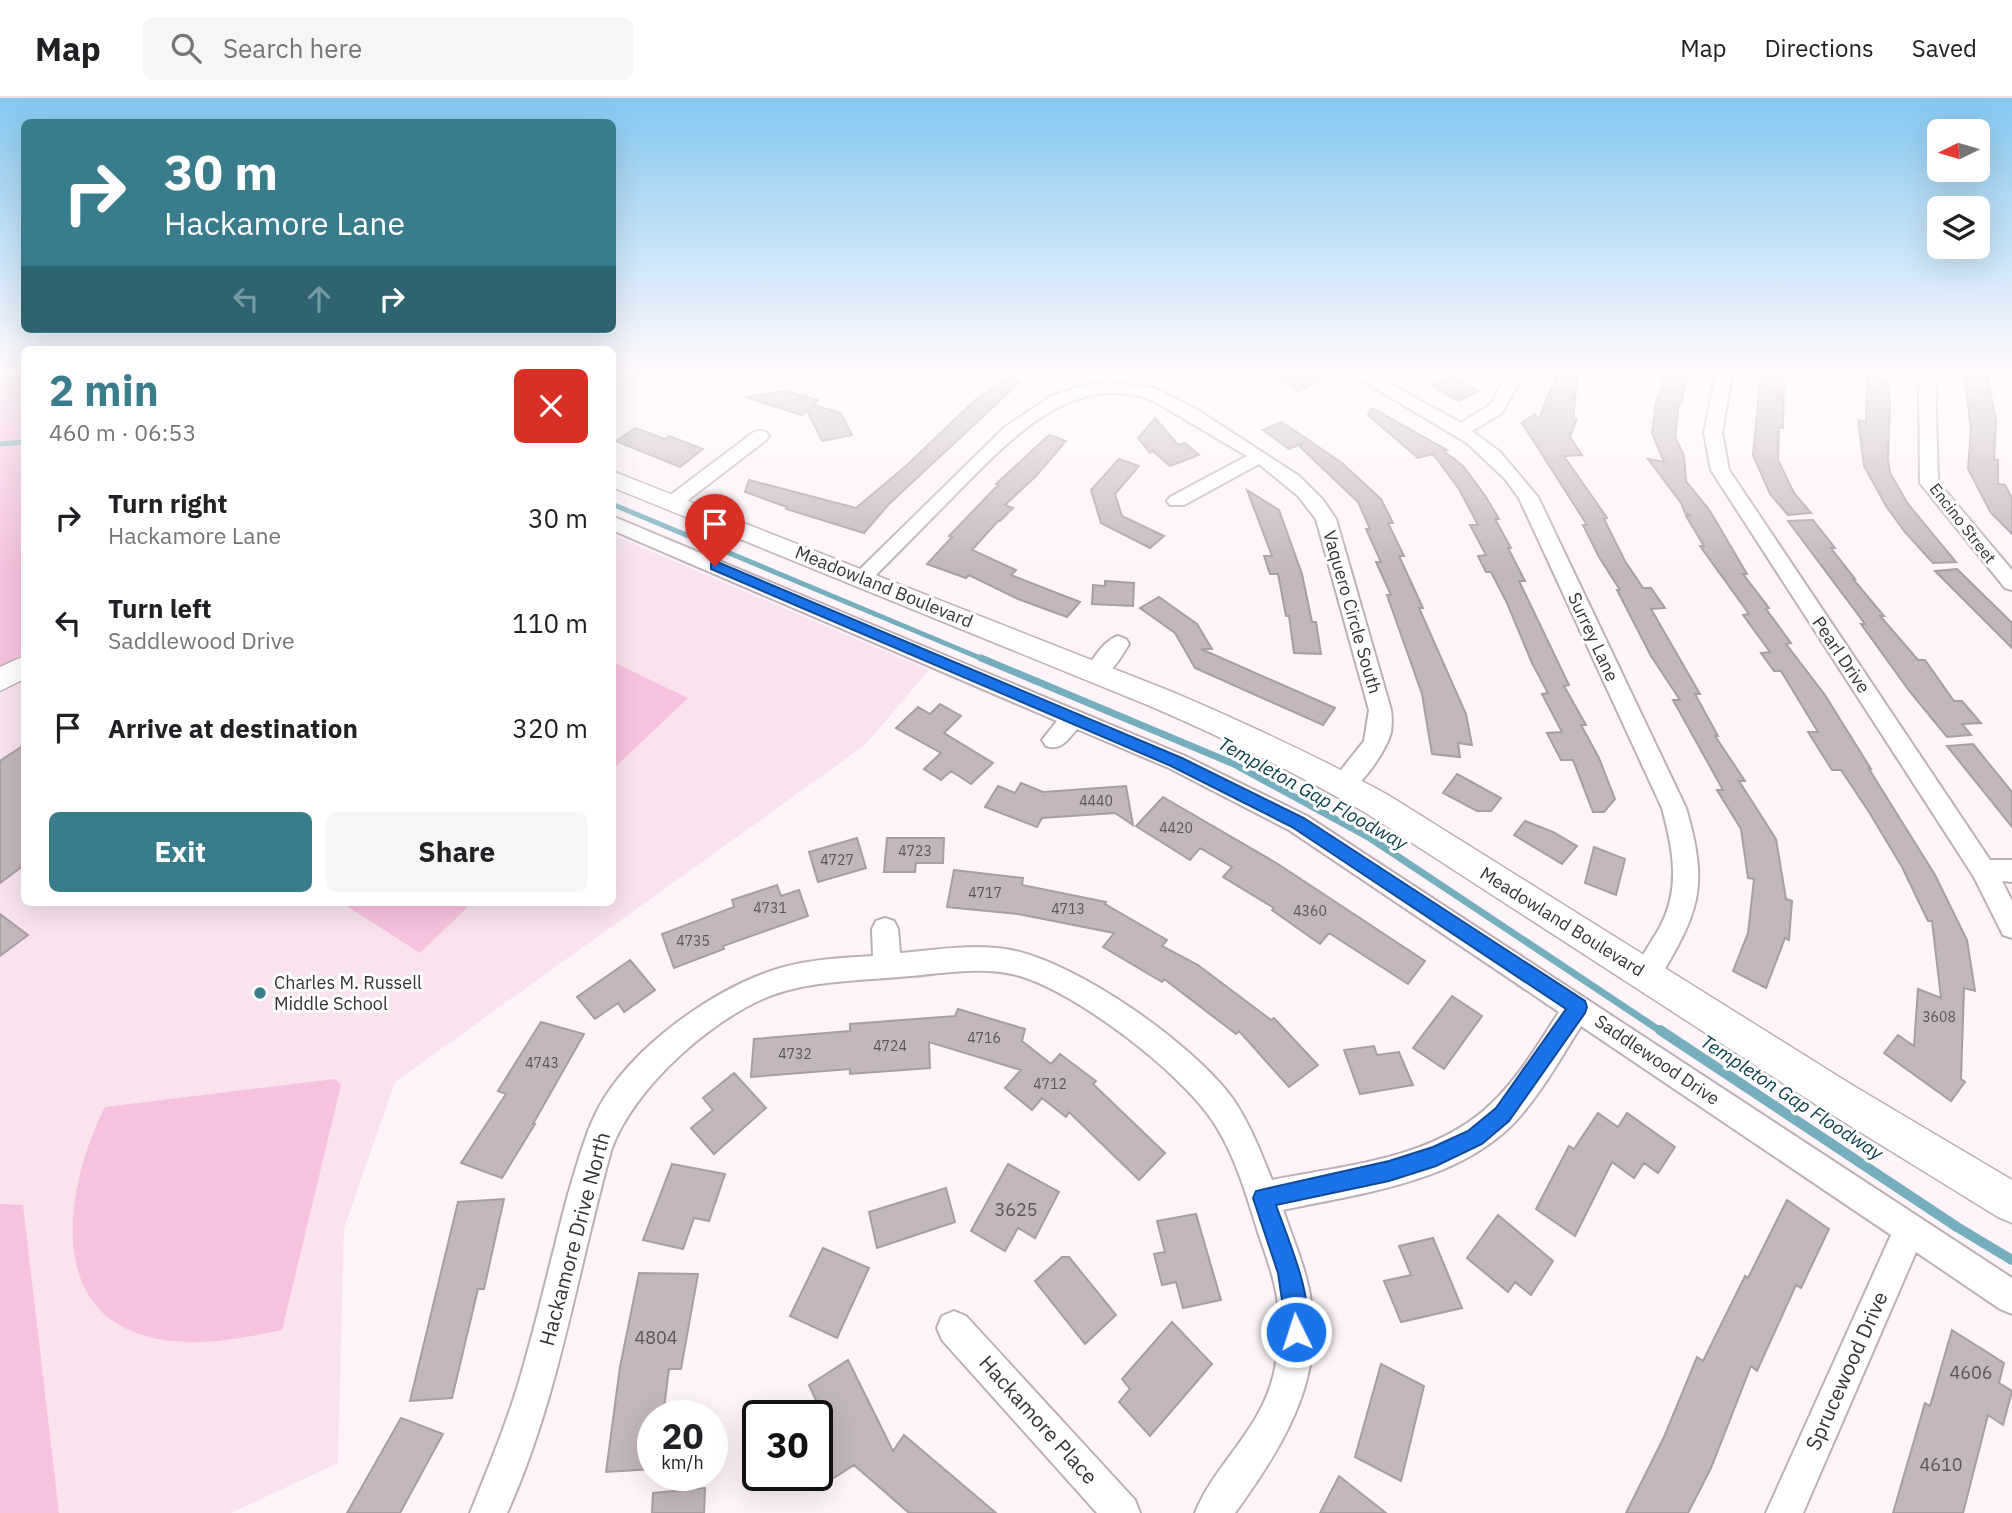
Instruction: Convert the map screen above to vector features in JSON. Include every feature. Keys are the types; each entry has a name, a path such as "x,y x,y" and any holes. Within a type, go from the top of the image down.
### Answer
{"street":[{"path":"672,503 756,439"},
{"name":"Vaquero Circle South","path":"862,577 1000,439"},
{"name":"Vaquero Circle South","path":"1230,439 1296,482 1319,506 1326,519 1380,710 1382,727 1378,743 1342,784"},
{"name":"Surrey Lane","path":"1473,439 1496,456 1528,497 1674,808 1684,840 1688,875 1683,908 1673,933 1646,975"},
{"name":"Pearl Drive","path":"1712,439 1714,457 1720,470 1983,870 2012,927"},
{"name":"Encino Street","path":"1927,439 1927,474 1930,483 2012,583"},
{"path":"1177,501 1259,457"},
{"name":"Meadowland Boulevard","path":"616,480 1096,672 1253,739 1342,784 1839,1098 2012,1203"},
{"name":"Saddlewood Drive","path":"616,524 1177,762 1298,822 2012,1297"},
{"path":"1096,672 1118,644"},
{"path":"0,681 21,668"},
{"path":"1054,740 1074,717"},
{"path":"1983,870 2012,871"},
{"path":"885,929 887,967"},
{"name":"Hackamore Drive North","path":"488,1513 530,1406 600,1140 610,1117 626,1092 690,1031 745,996 774,983 804,975 993,959 1024,965 1079,991 1170,1056 1196,1079 1220,1107 1242,1142 1289,1273 1296,1313 1295,1352 1287,1394 1267,1438 1213,1513"},
{"path":"1263,1198 1389,1171 1436,1156 1475,1138 1502,1114 1578,1007"},
{"name":"Sprucewood Drive","path":"1784,1513 1910,1229"},
{"name":"Hackamore Place","path":"954,1328 1122,1513"}],"shaded area":[{"path":"0,439 21,439 21,655 0,668"},
{"name":"Charles M. Russell Middle School","path":"616,536 929,670 865,745 395,1082 344,1228 338,1463 231,1513 0,1513 0,694 21,680 21,906 616,906"},
{"path":"616,663 688,698 616,766"},
{"path":"347,906 469,906 420,953"},
{"path":"335,1079 341,1085 282,1330 225,1340 185,1342 129,1330 102,1312 85,1288 75,1260 73,1228 83,1164 105,1107"},
{"path":"0,1204 23,1205 59,1513 0,1513"}],"building":[{"path":"677,439 703,449 680,467 616,441"},
{"path":"934,439 959,439 889,504 864,533 786,509 787,507 745,492 749,480 856,508"},
{"path":"1045,439 1066,441 1036,476 1005,505 1013,508 972,550 1016,570 1011,575 1080,602 1067,617 1018,599 969,575 966,578 927,564 952,537 949,536 998,485 996,484"},
{"path":"1139,439 1173,439 1178,445 1185,443 1199,455 1170,466 1153,451 1150,453"},
{"path":"1275,439 1307,439 1342,463 1381,499 1393,523 1388,523 1404,556 1399,556 1423,608 1419,608 1466,714 1472,745 1458,743 1460,757 1432,754 1422,694 1387,595 1391,595 1376,562 1381,562 1366,529 1370,529 1358,502 1300,447 1303,443 1289,449"},
{"path":"1396,439 1427,439 1447,450 1444,451 1463,466 1499,519 1495,519 1525,581 1519,581 1569,685 1564,686 1586,725 1581,725 1599,758 1615,799 1604,812 1593,812 1573,760 1561,760 1547,733 1562,732 1542,694 1548,693 1532,663 1507,603 1491,572 1486,572 1478,556 1486,555 1470,525 1478,525 1459,489 1433,454 1418,458"},
{"path":"1532,439 1571,439 1582,455 1564,456 1607,518 1604,519 1625,561 1643,588 1651,588 1665,608 1651,609 1700,694 1695,694 1718,736 1715,736 1745,781 1739,781 1776,839 1786,899 1792,901 1789,940 1785,938 1766,988 1733,971 1748,933 1754,879 1748,878 1741,829 1717,790 1723,790 1673,700 1680,700 1651,656 1617,590 1620,590 1583,525 1587,525"},
{"path":"1654,439 1676,439 1684,456 1686,481 1710,511 1747,574 1743,574 1791,643 1786,644 1825,695 1871,769 1935,875 1967,940 1975,991 1964,988 1961,1079 1965,1082 1951,1101 1884,1053 1898,1035 1914,1046 1918,989 1941,998 1932,921 1928,921 1902,867 1869,812 1841,770 1832,770 1808,732 1818,732 1781,671 1774,671 1761,653 1770,652 1743,615 1749,614 1700,546 1704,546 1686,516 1691,516 1685,513 1681,503 1648,459 1664,462"},
{"path":"1755,439 1779,439 1778,460 1794,493 1811,513 1788,515 1770,494 1753,455"},
{"path":"1860,439 1889,439 1890,473 1908,504 1956,562 1933,563 1886,506 1864,466"},
{"path":"1970,439 1995,439 1994,459 1998,460 1998,484 2005,485 2012,498 2012,534 1991,513 1968,469"},
{"path":"1119,459 1139,466 1115,494 1122,516 1164,536 1150,548 1101,523 1091,490"},
{"path":"1247,490 1279,510 1302,574 1312,622 1316,622 1321,654 1294,653 1289,616 1286,616 1278,574 1270,574 1264,556 1272,556"},
{"path":"1813,520 1835,548 1831,548 1853,579 1884,616 1880,616 1918,660 1925,660 1954,701 1962,701 1981,723 1962,724 1971,735 1947,737 1910,692 1861,624 1865,624 1788,521"},
{"path":"1957,569 2012,623 2012,648 1935,571"},
{"path":"1105,581 1134,583 1133,606 1092,604 1093,585 1105,586"},
{"path":"1159,597 1197,624 1212,649 1201,649 1335,708 1323,725 1195,668 1175,633 1140,608"},
{"path":"940,704 961,716 944,733 993,763 971,784 951,771 941,780 924,769 941,753 896,728 918,707 930,714"},
{"path":"1973,744 2012,792 2012,827 1947,746"},
{"path":"21,747 21,867 0,883 0,761"},
{"path":"1457,774 1501,798 1491,811 1477,811 1443,793"},
{"path":"1021,783 1043,792 1126,786 1133,825 1115,813 1042,818 1037,827 985,807 998,786 1015,793"},
{"path":"1163,797 1278,864 1425,961 1408,984 1329,933 1320,944 1272,910 1274,908 1223,877 1232,867 1200,848 1190,860 1136,826"},
{"path":"1525,821 1553,832 1577,846 1562,864 1514,835"},
{"path":"857,838 866,868 818,882 809,852"},
{"path":"887,838 944,838 943,863 916,863 915,872 884,872"},
{"path":"1594,847 1625,859 1616,895 1585,883"},
{"path":"954,870 1023,878 1022,885 1106,902 1105,904 1167,940 1162,946 1198,965 1271,1020 1274,1018 1318,1065 1289,1087 1239,1031 1236,1034 1164,979 1162,982 1103,947 1114,933 1018,914 947,907"},
{"path":"777,885 781,896 799,890 808,916 723,946 724,949 674,968 662,934 734,907 732,900"},
{"path":"0,914 28,935 0,956"},
{"path":"630,960 655,990 624,1012 618,1003 595,1019 577,997"},
{"path":"1452,996 1482,1016 1444,1069 1413,1048"},
{"path":"958,1009 1025,1029 1022,1041 1051,1064 1060,1054 1096,1081 1093,1084 1165,1153 1139,1180 1069,1112 1066,1117 1042,1098 1032,1110 1005,1088 1021,1070 929,1042 930,1068 850,1074 850,1069 751,1077 754,1039 850,1031 850,1024 955,1016"},
{"path":"541,1022 584,1034 535,1124 502,1178 461,1163 506,1094 498,1091"},
{"path":"1374,1046 1377,1055 1399,1052 1413,1085 1360,1094 1344,1050"},
{"path":"734,1073 766,1108 714,1154 691,1128 713,1110 703,1098"},
{"path":"1598,1113 1618,1127 1627,1113 1675,1147 1658,1173 1644,1163 1634,1178 1612,1162 1575,1236 1536,1209 1569,1146 1574,1149"},
{"path":"672,1164 725,1174 709,1221 694,1218 683,1249 643,1240"},
{"path":"1008,1164 1059,1192 1035,1238 1018,1228 1005,1251 971,1231"},
{"path":"946,1188 955,1222 877,1248 869,1212"},
{"path":"504,1199 484,1289 478,1289 452,1398 410,1401 458,1202"},
{"path":"1787,1200 1829,1229 1801,1288 1796,1285 1757,1371 1751,1366 1711,1468 1688,1513 1626,1513 1664,1437 1697,1357 1703,1361"},
{"path":"1196,1214 1221,1300 1183,1308 1176,1282 1162,1285 1154,1254 1165,1252 1157,1221"},
{"path":"1498,1215 1553,1261 1531,1295 1515,1282 1508,1292 1467,1258"},
{"path":"1433,1238 1462,1308 1401,1322 1384,1281 1411,1275 1399,1246"},
{"path":"823,1248 869,1268 837,1338 790,1316"},
{"path":"1062,1257 1069,1257 1116,1315 1085,1344 1035,1281"},
{"path":"639,1273 698,1274 681,1369 669,1369 665,1400 637,1400 637,1470 606,1472 620,1367"},
{"path":"1172,1322 1212,1364 1150,1436 1119,1402 1130,1389 1122,1379"},
{"path":"1952,1330 2004,1363 1999,1383 2012,1391 2003,1425 1988,1415 1963,1513 1893,1513 1925,1403 1930,1406"},
{"path":"848,1360 893,1451 904,1435 996,1513 909,1513 854,1465 833,1478 833,1400 816,1400 809,1385"},
{"path":"1381,1364 1424,1386 1401,1481 1355,1457"},
{"path":"401,1418 443,1434 400,1513 347,1513"},
{"path":"1339,1476 1358,1491 1386,1513 1320,1513"},
{"path":"705,1491 704,1513 652,1513 653,1493"}],"waterway":[{"name":"Templeton Gap Floodway","path":"0,444 21,442"},
{"name":"Templeton Gap Floodway","path":"616,506 985,660"},
{"name":"Templeton Gap Floodway","path":"981,658 1234,764 1370,838 1662,1032"},
{"name":"Templeton Gap Floodway","path":"1660,1030 1957,1227 2012,1260"}],"place":[{"name":"Charles M. Russell Middle School","path":"260,993"}],"route":[{"path":"715,566 1177,762 1298,822 1578,1007 1527,1083 1502,1114 1475,1138 1436,1156 1389,1171 1263,1198 1289,1273 1296,1313 1296,1332"}]}
